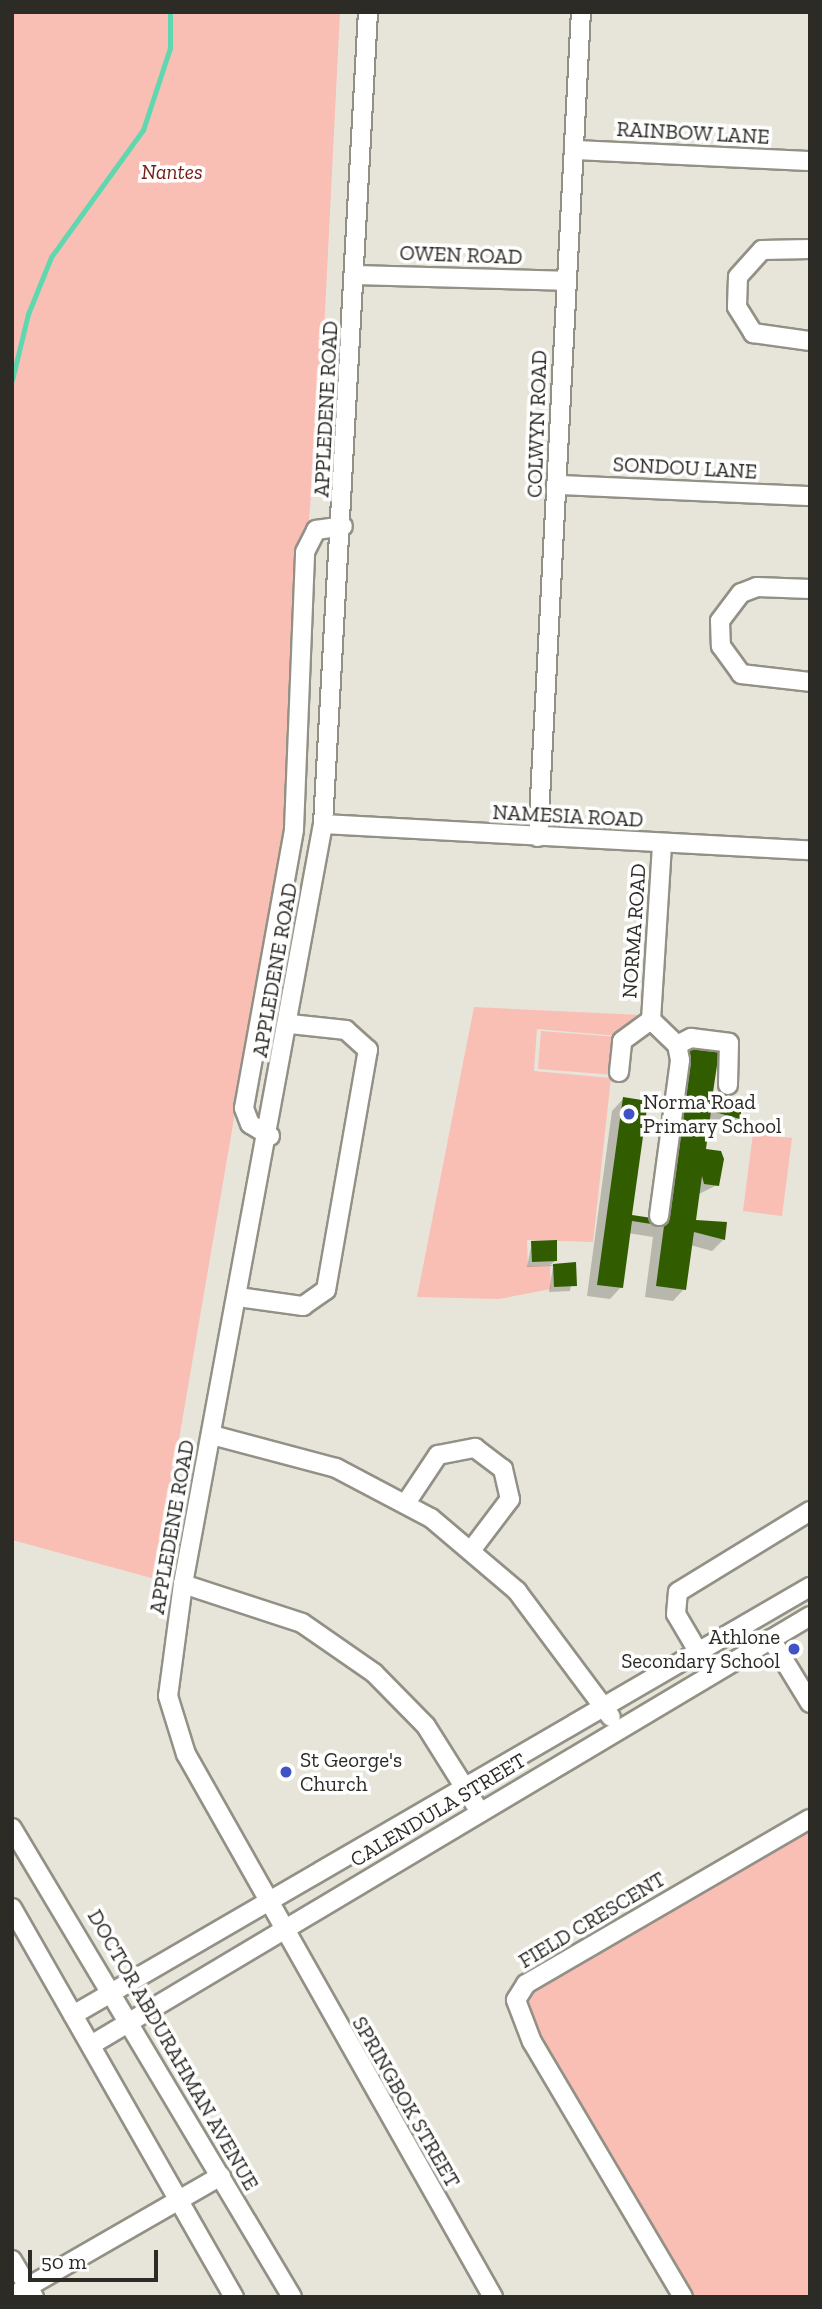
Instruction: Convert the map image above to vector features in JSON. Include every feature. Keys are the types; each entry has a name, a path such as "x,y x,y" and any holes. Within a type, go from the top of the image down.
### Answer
{"street":[{"name":"APPLEDENE ROAD","path":"282,1929 270,1902 173,1725 169,1677 183,1584 270,1136 322,829 343,526 368,12"},
{"name":"COLWYN ROAD","path":"538,837 558,485 564,281 581,12"},
{"name":"RAINBOW LANE","path":"574,150 810,161"},
{"path":"810,249 762,250 738,277 737,307 752,333 810,341"},
{"name":"OWEN ROAD","path":"355,275 564,281"},
{"name":"SONDOU LANE","path":"558,485 810,496"},
{"path":"270,1136 250,1124 244,1108 294,829 305,552 316,530 343,526"},
{"path":"810,589 757,587 741,593 720,621 721,646 741,674 810,682"},
{"name":"NAMESIA ROAD","path":"294,829 810,850"},
{"name":"NORMA ROAD","path":"663,844 651,1020 677,1045"},
{"path":"619,1072 622,1041 651,1020"},
{"path":"238,1297 303,1306 326,1290 368,1049 346,1030 290,1024"},
{"path":"659,1216 677,1045 691,1038 729,1043 728,1085"},
{"path":"212,1435 325,1464 407,1503 473,1548 547,1624 618,1729"},
{"path":"407,1503 438,1455 475,1448 503,1469 510,1499 473,1548"},
{"path":"699,1653 676,1614 678,1592 810,1511"},
{"path":"183,1584 289,1618 339,1646 411,1708 481,1812"},
{"name":"CALENDULA STREET","path":"73,2015 810,1587"},
{"name":"CALENDULA STREET","path":"90,2045 810,1616"},
{"path":"771,1639 810,1703"},
{"name":"FIELD CRESCENT","path":"683,2297 532,2042 516,2000 526,1984 810,1819"},
{"name":"DOCTOR ABDURAHMAN AVENUE","path":"12,1828 130,2021 292,2297"},
{"path":"12,1908 234,2297"},
{"name":"SPRINGBOK STREET","path":"282,1929 493,2297"},
{"path":"12,2260 25,2293 221,2176"}],"green space":[{"name":"Nantes","path":"12,12 340,12 324,332 285,821 155,1579 12,1540"},
{"path":"474,1007 641,1015 619,1036 537,1029 534,1071 611,1078 593,1242 527,1240 528,1266 550,1266 551,1289 499,1299 417,1297"},
{"path":"541,1031 618,1037 615,1075 538,1069"},
{"path":"753,1133 792,1138 782,1216 743,1211"},
{"path":"810,1819 810,2297 683,2297 532,2042 520,1992"}],"building":[{"path":"688,1048 719,1052 712,1099 743,1100 740,1119 711,1111 706,1149 721,1151 724,1159 719,1186 704,1184 702,1176 696,1220 727,1222 725,1240 694,1232 686,1290 656,1286 664,1226 632,1221 623,1288 597,1285 623,1097 648,1101 632,1215 665,1220"},
{"path":"557,1240 557,1261 532,1262 531,1241"},
{"path":"576,1262 577,1286 554,1287 553,1264"}],"waterway":[{"path":"12,380 28,314 51,257 143,130 170,48 170,12"}],"place":[{"name":"Norma Road Primary School","path":"629,1114"},
{"name":"Athlone Secondary School","path":"794,1649"},
{"name":"St George's Church","path":"286,1772"}]}
